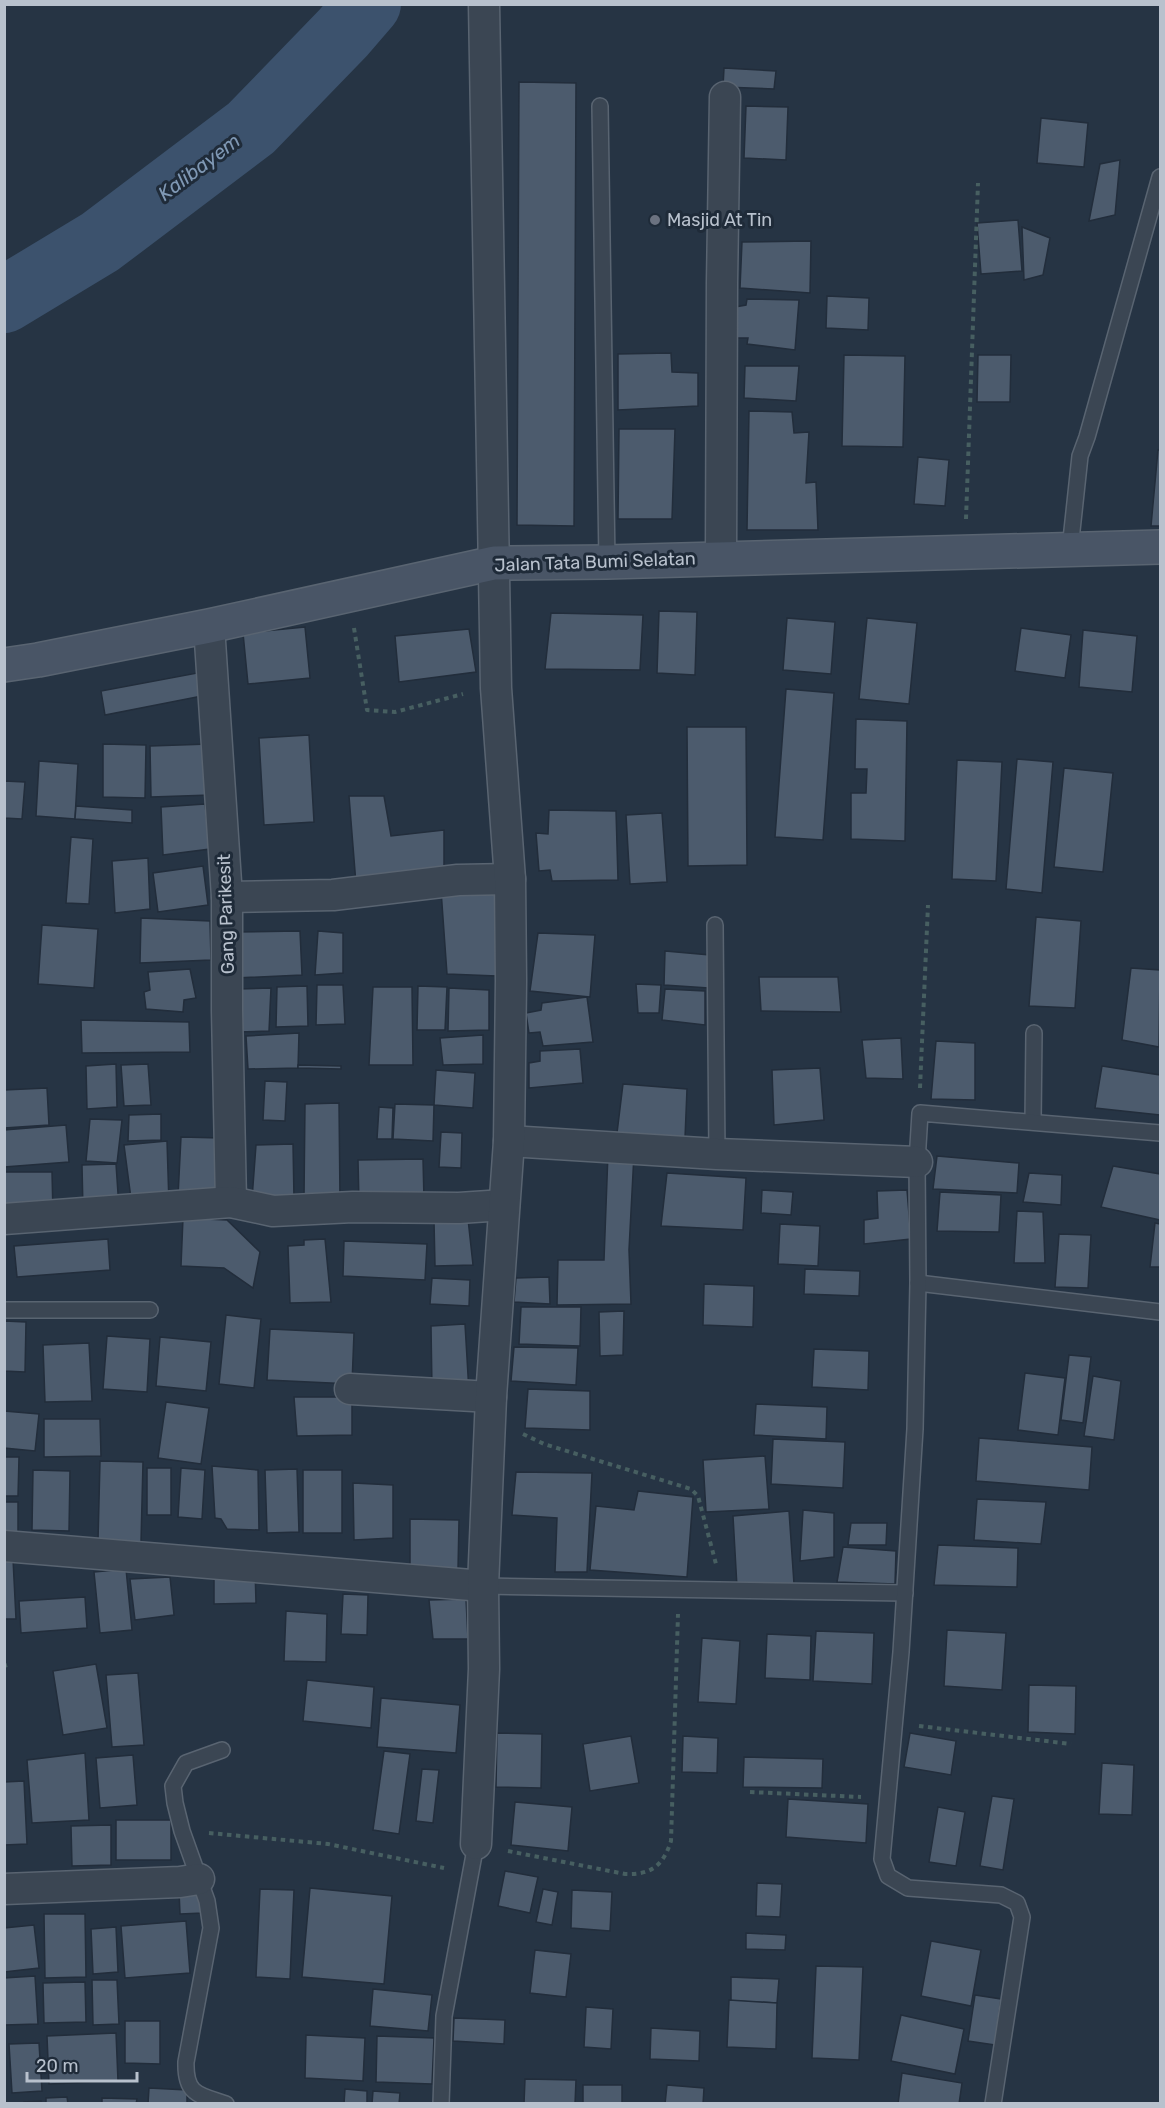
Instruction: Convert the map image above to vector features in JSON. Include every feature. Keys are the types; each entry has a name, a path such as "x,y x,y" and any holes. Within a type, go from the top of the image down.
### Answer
{"street":[{"path":"476,1844 484,1669 483,1586 491,1397 509,1141 510,879 496,688 484,4"},
{"path":"722,558 725,97"},
{"name":"Jalan Tata Bumi Selatan","path":"4,665 209,626 494,563 1161,547"},
{"name":"Gang Parikesit","path":"209,626 227,897 231,1202"},
{"path":"227,897 333,895 458,880 510,879"},
{"path":"509,1141 717,1154 917,1162"},
{"path":"4,1219 231,1202 273,1211 459,1208 504,1205"},
{"path":"350,1389 491,1397"},
{"path":"4,1546 483,1586"},
{"path":"4,1889 180,1882 199,1879"}],"lane":[{"path":"600,106 607,562"},
{"path":"1070,549 1080,456 1161,177"},
{"path":"715,925 717,1154"},
{"path":"1033,1122 1035,1033"},
{"path":"993,2103 1022,1917 1017,1903 1001,1895 908,1888 888,1876 882,1859 905,1593 915,1429 918,1284 917,1162 920,1113 1161,1133"},
{"path":"918,1284 1161,1312"},
{"path":"4,1310 150,1310"},
{"path":"483,1586 905,1593"},
{"path":"222,1750 186,1763 173,1786 182,1831 207,1901 211,1928 185,2074 190,2089 196,2094 226,2103"},
{"path":"441,2103 444,2016 476,1844"}],"path":[{"path":"965,553 978,183"},
{"path":"348,596 367,710 394,712 461,694 496,688"},
{"path":"920,1113 927,905"},
{"path":"491,1397 501,1406 507,1423 516,1431 544,1444 690,1489 698,1496 724,1590"},
{"path":"476,1844 625,1874 641,1874 656,1867 666,1856 671,1841 679,1589"},
{"path":"895,1722 1071,1744"},
{"path":"750,1792 888,1799"},
{"path":"182,1831 328,1844 425,1864 470,1878"}],"building":[{"path":"724,68 776,71 774,89 723,87"},
{"path":"519,82 576,83 574,526 517,525"},
{"path":"746,106 788,107 786,160 744,158"},
{"path":"1041,118 1088,123 1084,167 1037,163"},
{"path":"1120,160 1115,215 1089,221 1100,164"},
{"path":"1018,220 1022,271 981,274 977,223"},
{"path":"1022,227 1050,238 1043,275 1024,280"},
{"path":"811,241 810,293 740,288 742,242"},
{"path":"827,296 869,298 868,330 826,328"},
{"path":"747,299 799,300 795,350 747,344 748,338 732,338 735,307 746,305"},
{"path":"671,353 672,372 698,373 698,406 618,410 618,354"},
{"path":"844,355 905,356 903,447 842,446"},
{"path":"978,355 1011,355 1010,402 977,402"},
{"path":"745,366 799,366 796,401 744,398"},
{"path":"749,411 792,412 794,433 809,432 806,483 816,482 818,530 747,530"},
{"path":"619,429 675,429 672,519 618,519"},
{"path":"1158,450 1160,450 1160,526 1151,526"},
{"path":"918,457 949,460 945,506 914,504"},
{"path":"659,611 697,612 695,675 657,673"},
{"path":"551,613 643,615 640,670 545,669"},
{"path":"787,618 835,622 831,674 783,670"},
{"path":"867,618 917,623 909,704 859,699"},
{"path":"305,627 310,678 248,684 243,633"},
{"path":"1021,628 1071,635 1065,678 1015,671"},
{"path":"469,629 476,672 399,682 395,636"},
{"path":"1083,630 1137,636 1132,692 1079,687"},
{"path":"197,673 202,696 105,715 101,691"},
{"path":"786,689 834,693 823,840 775,837"},
{"path":"856,719 907,721 905,841 851,839 851,793 866,793 867,769 855,769"},
{"path":"687,727 746,727 747,865 688,866"},
{"path":"309,735 314,822 264,825 259,738"},
{"path":"103,744 146,745 145,798 103,797"},
{"path":"209,744 211,795 151,797 150,746"},
{"path":"1017,759 1053,762 1042,893 1006,889"},
{"path":"957,760 1002,762 996,881 952,879"},
{"path":"39,761 78,764 75,819 36,816"},
{"path":"1064,768 1113,773 1103,872 1054,867"},
{"path":"4,781 25,782 22,819 4,818"},
{"path":"349,796 384,796 391,836 444,830 444,877 356,884"},
{"path":"205,804 210,849 163,855 161,807"},
{"path":"76,806 132,810 132,823 75,819"},
{"path":"549,810 616,811 618,880 552,881 550,870 539,871 536,833 548,834"},
{"path":"662,813 667,882 630,884 626,815"},
{"path":"71,837 93,839 89,904 66,903"},
{"path":"148,858 150,909 115,913 112,861"},
{"path":"203,866 208,905 158,912 153,873"},
{"path":"497,888 497,976 447,974 441,890"},
{"path":"1036,917 1081,921 1075,1008 1029,1006"},
{"path":"141,918 210,921 211,960 140,963"},
{"path":"42,925 98,929 94,988 38,984"},
{"path":"300,931 302,975 235,978 235,932"},
{"path":"318,931 343,933 343,973 315,975"},
{"path":"538,933 595,935 590,997 530,991"},
{"path":"665,951 710,955 709,988 664,985"},
{"path":"1131,968 1160,970 1159,1047 1122,1040"},
{"path":"190,969 196,998 184,1000 183,1012 146,1009 144,992 150,990 148,972"},
{"path":"759,977 838,977 841,1012 761,1011"},
{"path":"636,984 661,985 659,1013 638,1013"},
{"path":"317,985 343,985 345,1024 316,1025"},
{"path":"307,986 308,1026 276,1027 277,987"},
{"path":"418,986 447,987 445,1030 417,1030"},
{"path":"373,987 412,987 413,1065 369,1065"},
{"path":"271,988 269,1031 237,1032 238,989"},
{"path":"449,988 489,990 489,1030 448,1031"},
{"path":"665,989 705,991 705,1025 662,1020"},
{"path":"587,997 593,1042 543,1046 540,1032 529,1033 526,1013 541,1010 542,1003"},
{"path":"81,1020 189,1022 190,1052 82,1053"},
{"path":"299,1033 298,1068 248,1069 246,1036"},
{"path":"483,1035 483,1064 443,1065 440,1038"},
{"path":"901,1038 903,1079 866,1078 862,1040"},
{"path":"936,1041 975,1043 975,1100 931,1099"},
{"path":"580,1049 583,1083 529,1088 529,1063 540,1061 540,1051"},
{"path":"116,1064 117,1107 87,1109 86,1066"},
{"path":"148,1064 151,1105 124,1106 121,1065"},
{"path":"298,1065 341,1066 341,1069 298,1068"},
{"path":"1102,1066 1160,1075 1160,1115 1095,1108"},
{"path":"820,1068 824,1120 774,1125 772,1070"},
{"path":"436,1070 475,1073 473,1108 434,1105"},
{"path":"265,1081 287,1082 285,1121 263,1120"},
{"path":"623,1084 687,1089 685,1138 617,1133"},
{"path":"47,1088 49,1125 4,1128 4,1090"},
{"path":"339,1103 340,1199 304,1198 305,1104"},
{"path":"395,1104 434,1105 433,1141 393,1139"},
{"path":"379,1107 393,1108 392,1139 377,1139"},
{"path":"161,1114 161,1140 128,1141 129,1115"},
{"path":"90,1119 122,1120 117,1163 86,1161"},
{"path":"66,1125 69,1162 4,1167 4,1130"},
{"path":"441,1132 462,1133 461,1168 439,1167"},
{"path":"181,1137 220,1138 218,1198 178,1196"},
{"path":"167,1141 169,1204 132,1206 124,1145"},
{"path":"293,1144 294,1199 252,1199 256,1145"},
{"path":"608,1153 634,1154 629,1250 631,1304 557,1305 558,1260 604,1260"},
{"path":"937,1156 1019,1163 1017,1193 933,1189"},
{"path":"423,1159 424,1200 359,1203 358,1160"},
{"path":"116,1164 119,1208 83,1210 82,1165"},
{"path":"1113,1166 1160,1174 1160,1220 1101,1207"},
{"path":"4,1172 52,1172 53,1214 4,1214"},
{"path":"667,1173 746,1178 743,1230 661,1226"},
{"path":"1029,1173 1062,1175 1061,1205 1023,1202"},
{"path":"762,1190 793,1192 791,1215 761,1213"},
{"path":"907,1190 911,1239 864,1244 864,1220 878,1218 877,1191"},
{"path":"940,1192 1001,1195 999,1232 937,1231"},
{"path":"1017,1211 1043,1212 1045,1263 1014,1263"},
{"path":"183,1218 227,1220 260,1252 253,1288 224,1268 181,1266"},
{"path":"468,1219 473,1265 435,1266 434,1221"},
{"path":"1155,1223 1160,1224 1160,1267 1150,1267"},
{"path":"780,1224 820,1226 818,1266 778,1264"},
{"path":"1059,1234 1091,1235 1088,1288 1055,1287"},
{"path":"108,1239 110,1270 17,1277 14,1246"},
{"path":"325,1239 331,1302 290,1303 288,1246 304,1245 304,1240"},
{"path":"344,1241 427,1244 425,1280 343,1276"},
{"path":"805,1269 860,1271 859,1296 804,1294"},
{"path":"549,1277 550,1304 514,1302 516,1278"},
{"path":"432,1278 470,1280 469,1306 430,1304"},
{"path":"704,1284 754,1286 753,1327 703,1325"},
{"path":"521,1307 581,1307 580,1346 519,1344"},
{"path":"624,1311 623,1355 600,1356 599,1312"},
{"path":"226,1315 261,1319 254,1388 219,1384"},
{"path":"4,1321 26,1322 25,1372 4,1371"},
{"path":"465,1324 469,1392 432,1389 431,1326"},
{"path":"270,1329 354,1333 352,1384 267,1380"},
{"path":"107,1336 150,1339 147,1392 103,1389"},
{"path":"160,1337 211,1342 206,1391 156,1386"},
{"path":"89,1343 92,1401 45,1402 43,1345"},
{"path":"514,1347 578,1348 576,1385 511,1381"},
{"path":"814,1349 869,1351 868,1390 812,1387"},
{"path":"1069,1355 1091,1357 1083,1423 1061,1420"},
{"path":"1025,1373 1065,1378 1058,1435 1018,1430"},
{"path":"1093,1376 1121,1381 1114,1440 1084,1436"},
{"path":"528,1389 590,1391 590,1430 525,1428"},
{"path":"294,1397 352,1397 352,1435 297,1436"},
{"path":"166,1402 209,1408 201,1464 158,1458"},
{"path":"756,1404 827,1407 826,1439 754,1435"},
{"path":"4,1411 39,1414 35,1451 4,1448"},
{"path":"44,1419 100,1419 101,1456 44,1457"},
{"path":"979,1438 1092,1447 1089,1490 976,1481"},
{"path":"773,1439 845,1442 843,1488 771,1484"},
{"path":"765,1456 769,1509 706,1512 703,1460"},
{"path":"4,1457 19,1457 18,1496 4,1496"},
{"path":"100,1461 143,1462 141,1542 98,1541"},
{"path":"212,1466 258,1470 259,1530 227,1529 221,1519 215,1518"},
{"path":"147,1468 171,1468 171,1515 147,1515"},
{"path":"181,1468 205,1470 202,1519 178,1517"},
{"path":"297,1469 299,1532 267,1533 265,1470"},
{"path":"33,1470 70,1471 69,1531 32,1530"},
{"path":"303,1470 342,1470 342,1533 303,1533"},
{"path":"516,1472 592,1473 587,1572 555,1572 557,1518 512,1515"},
{"path":"353,1483 393,1485 393,1538 354,1540"},
{"path":"638,1491 693,1497 687,1577 590,1570 596,1506 634,1510"},
{"path":"977,1499 1046,1502 1041,1544 974,1540"},
{"path":"4,1502 18,1502 18,1537 4,1537"},
{"path":"803,1510 834,1513 834,1557 800,1561"},
{"path":"789,1511 794,1584 737,1587 733,1516"},
{"path":"410,1519 459,1520 458,1570 410,1566"},
{"path":"851,1523 887,1523 886,1545 848,1545"},
{"path":"938,1545 1018,1548 1017,1587 934,1585"},
{"path":"843,1547 896,1551 895,1584 837,1582"},
{"path":"13,1559 16,1619 4,1619 4,1560"},
{"path":"126,1569 132,1630 100,1633 94,1572"},
{"path":"255,1569 256,1603 214,1604 214,1570"},
{"path":"170,1577 174,1615 135,1620 130,1579"},
{"path":"343,1594 368,1595 367,1635 341,1634"},
{"path":"85,1597 87,1628 21,1633 19,1601"},
{"path":"466,1599 468,1639 433,1639 429,1600"},
{"path":"286,1611 327,1614 326,1662 284,1661"},
{"path":"947,1630 1006,1633 1002,1690 944,1686"},
{"path":"816,1631 874,1633 872,1684 813,1681"},
{"path":"767,1634 811,1636 810,1680 765,1678"},
{"path":"702,1638 740,1641 736,1704 698,1702"},
{"path":"96,1664 107,1728 63,1735 53,1671"},
{"path":"138,1673 144,1745 112,1747 106,1675"},
{"path":"307,1680 374,1687 371,1728 303,1721"},
{"path":"1029,1685 1076,1686 1075,1734 1028,1732"},
{"path":"381,1698 460,1705 456,1753 377,1747"},
{"path":"497,1733 542,1734 541,1788 496,1787"},
{"path":"910,1733 956,1741 951,1775 904,1767"},
{"path":"631,1736 639,1783 590,1791 583,1744"},
{"path":"683,1736 718,1738 717,1773 682,1772"},
{"path":"384,1751 410,1754 399,1834 373,1830"},
{"path":"85,1753 89,1820 32,1823 27,1760"},
{"path":"133,1755 137,1805 100,1808 96,1758"},
{"path":"744,1757 823,1759 822,1788 743,1787"},
{"path":"1102,1763 1134,1765 1132,1815 1099,1814"},
{"path":"422,1769 439,1770 433,1823 416,1821"},
{"path":"24,1781 27,1844 4,1845 4,1782"},
{"path":"992,1796 1014,1799 1003,1870 980,1866"},
{"path":"788,1799 868,1804 866,1843 786,1837"},
{"path":"515,1802 572,1807 568,1851 511,1845"},
{"path":"938,1807 965,1812 956,1866 929,1862"},
{"path":"116,1820 171,1820 171,1860 116,1860"},
{"path":"111,1825 111,1865 72,1866 71,1826"},
{"path":"505,1871 538,1877 530,1913 498,1906"},
{"path":"757,1883 782,1884 780,1917 756,1916"},
{"path":"310,1888 392,1896 384,1984 302,1977"},
{"path":"260,1889 294,1890 290,1979 256,1977"},
{"path":"543,1889 558,1892 552,1925 536,1922"},
{"path":"202,1890 203,1913 180,1914 179,1891"},
{"path":"572,1890 612,1892 610,1931 571,1928"},
{"path":"44,1914 85,1914 86,1977 45,1978"},
{"path":"186,1921 190,1973 125,1978 121,1926"},
{"path":"34,1925 39,1968 4,1972 4,1928"},
{"path":"116,1927 118,1972 93,1974 91,1929"},
{"path":"746,1933 786,1935 785,1950 746,1949"},
{"path":"931,1941 981,1950 971,2006 921,1996"},
{"path":"535,1950 571,1954 566,1997 530,1993"},
{"path":"816,1966 863,1967 859,2060 812,2058"},
{"path":"35,1976 38,2024 4,2025 4,1978"},
{"path":"731,1977 779,1979 777,2003 731,2001"},
{"path":"92,1980 117,1980 119,2024 93,2025"},
{"path":"85,1982 86,2022 44,2023 43,1983"},
{"path":"373,1989 432,1995 428,2031 370,2026"},
{"path":"975,1995 1001,1999 995,2045 968,2041"},
{"path":"729,2000 777,2003 776,2049 727,2047"},
{"path":"586,2007 613,2009 611,2049 584,2047"},
{"path":"901,2015 964,2029 955,2074 891,2061"},
{"path":"454,2018 505,2020 504,2044 453,2041"},
{"path":"125,2021 160,2021 160,2064 125,2063"},
{"path":"651,2028 700,2031 699,2061 650,2059"},
{"path":"116,2033 118,2081 49,2084 47,2036"},
{"path":"306,2035 365,2038 363,2081 305,2078"},
{"path":"377,2036 434,2038 432,2084 376,2082"},
{"path":"39,2043 42,2091 12,2093 9,2044"},
{"path":"902,2073 962,2083 959,2104 898,2104"},
{"path":"525,2079 576,2080 575,2104 524,2104"},
{"path":"583,2085 622,2085 622,2104 583,2104"},
{"path":"667,2085 704,2088 703,2104 665,2104"},
{"path":"149,2088 187,2090 187,2104 148,2104"},
{"path":"345,2089 367,2091 367,2104 344,2104"},
{"path":"373,2091 400,2093 399,2104 372,2104"},
{"path":"67,2097 68,2104 46,2104 46,2098"},
{"path":"102,2098 137,2099 136,2104 102,2104"},
{"path":"41,2101 42,2104 24,2104 24,2102"}],"waterway":[{"name":"Kalibayem","path":"4,300 100,242 251,128 368,4"}],"place":[{"name":"Masjid At Tin","path":"655,220"}]}
